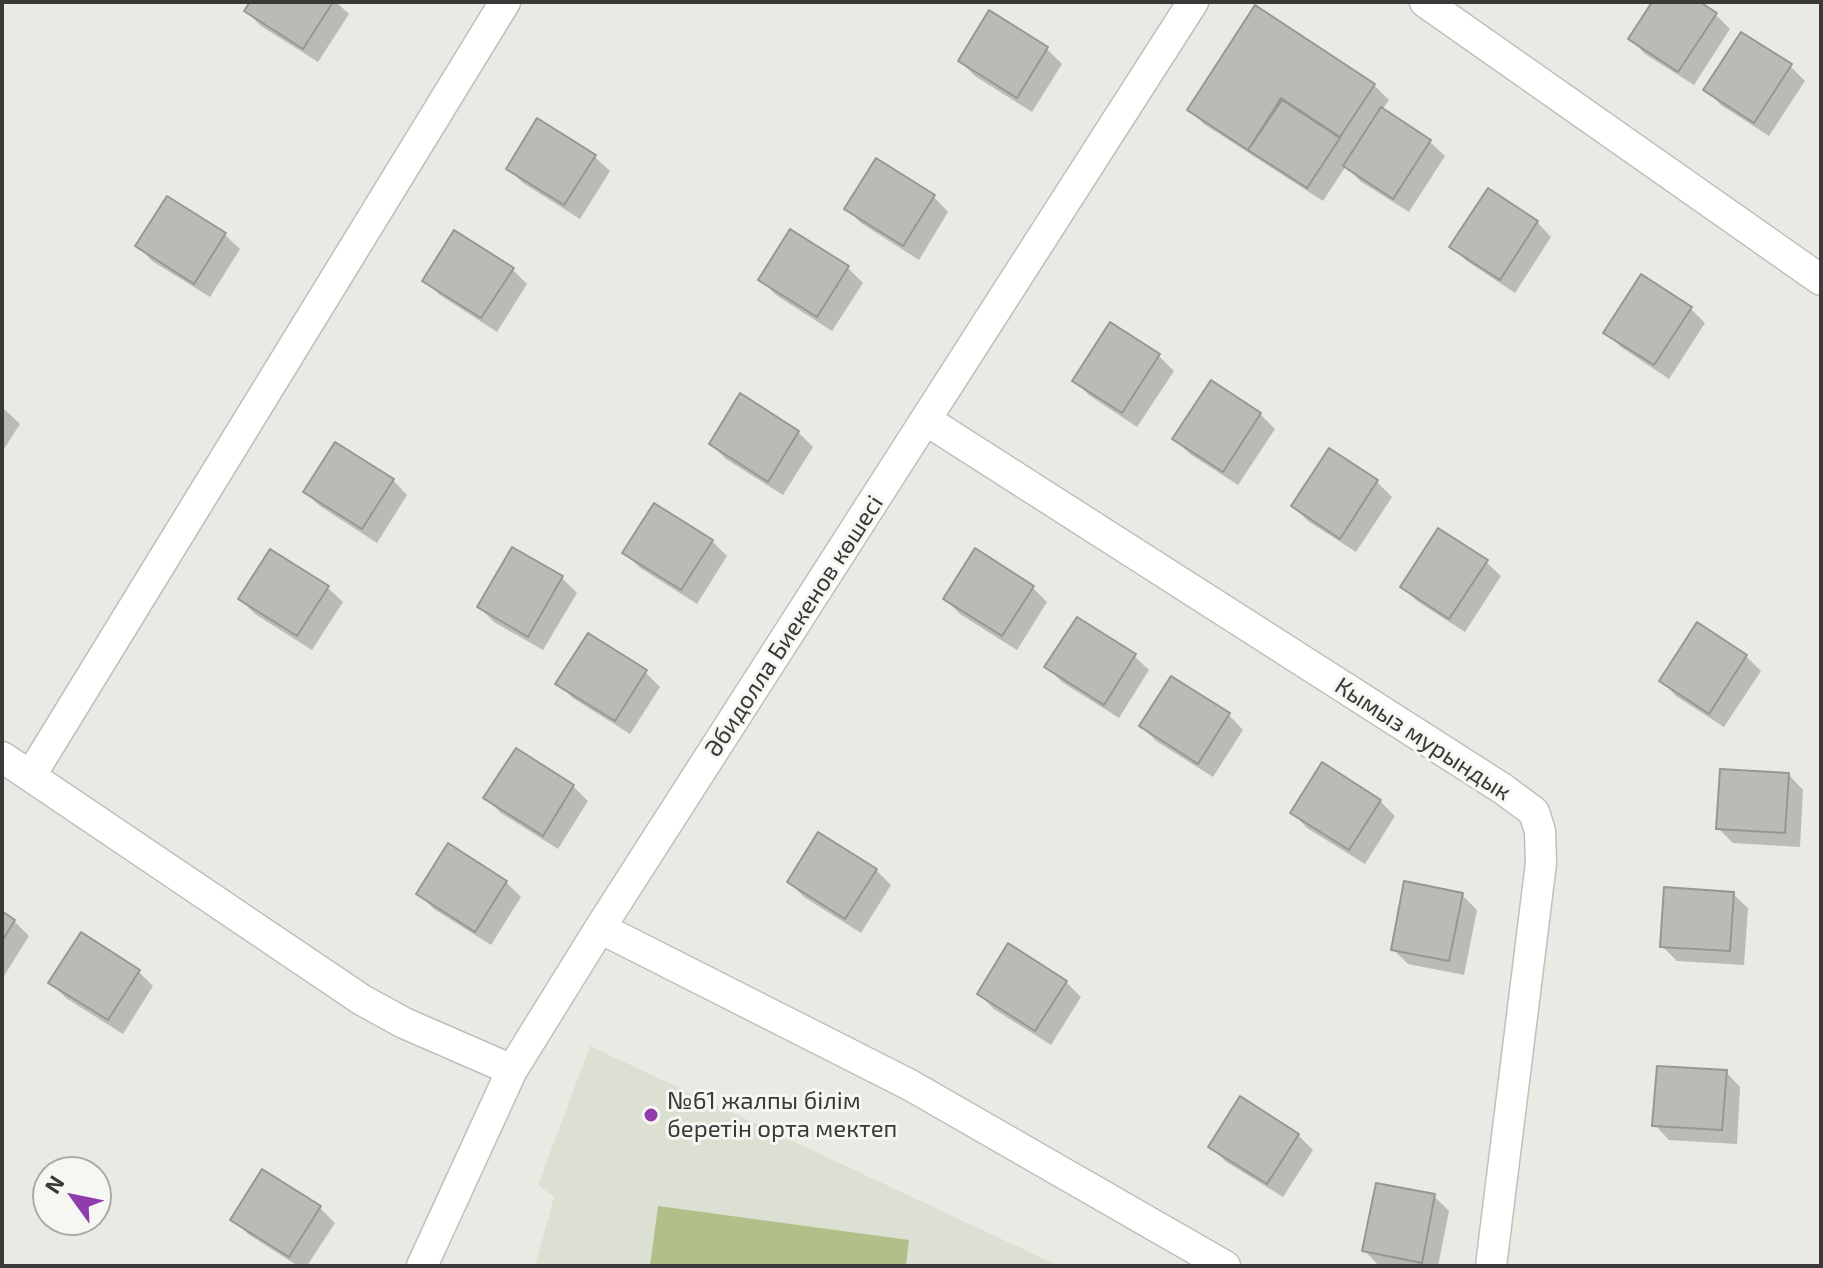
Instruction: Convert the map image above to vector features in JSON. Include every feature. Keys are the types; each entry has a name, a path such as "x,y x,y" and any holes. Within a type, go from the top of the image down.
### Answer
{"street":[{"path":"31,775 505,2"},
{"name":"Әбидолла Биекенов көшесі","path":"422,1266 512,1070 1193,2"},
{"path":"1425,2 1821,280"},
{"name":"Кымыз мурындык","path":"926,420 1503,789 1534,812 1540,831 1541,863 1491,1266"},
{"path":"2,757 362,1000 404,1023 512,1070"},
{"path":"600,928 910,1085 1225,1266"}],"shaded area":[{"name":"№61 жалпы білім беретін орта мектеп","path":"590,1046 1059,1266 535,1266 554,1197 538,1185"}],"green space":[{"path":"658,1206 909,1240 906,1266 650,1266"}],"building":[{"path":"250,2 333,2 303,49 244,11"},
{"path":"1652,2 1700,2 1717,13 1678,72 1628,39"},
{"path":"1255,5 1375,84 1340,137 1281,98 1248,150 1187,110"},
{"path":"989,10 1048,47 1017,98 958,61"},
{"path":"1741,32 1792,64 1754,123 1703,90"},
{"path":"1282,100 1340,138 1307,188 1248,150"},
{"path":"1381,107 1431,140 1393,199 1343,166"},
{"path":"537,118 596,155 564,205 506,169"},
{"path":"876,158 935,195 903,246 844,209"},
{"path":"1488,188 1538,221 1500,280 1449,247"},
{"path":"167,196 226,233 194,284 135,246"},
{"path":"790,229 849,266 817,317 758,280"},
{"path":"454,230 514,268 481,318 422,281"},
{"path":"1641,274 1692,307 1654,365 1603,333"},
{"path":"1110,322 1160,354 1122,413 1072,381"},
{"path":"1211,380 1261,413 1223,472 1172,439"},
{"path":"740,393 799,431 768,482 709,444"},
{"path":"335,442 394,479 362,529 303,492"},
{"path":"1329,448 1378,480 1340,539 1291,506"},
{"path":"654,503 713,540 681,590 622,553"},
{"path":"1438,528 1488,560 1449,619 1400,587"},
{"path":"512,547 563,576 528,637 477,607"},
{"path":"975,548 1034,586 1002,636 943,599"},
{"path":"270,549 329,586 297,636 238,599"},
{"path":"1077,617 1136,654 1104,705 1044,667"},
{"path":"1697,622 1747,655 1709,714 1659,681"},
{"path":"588,633 647,670 615,721 555,684"},
{"path":"1171,676 1230,713 1198,764 1139,726"},
{"path":"516,748 574,785 543,836 483,798"},
{"path":"1322,762 1381,800 1349,850 1290,813"},
{"path":"1720,769 1789,773 1785,833 1716,829"},
{"path":"818,832 877,869 845,919 787,882"},
{"path":"448,843 507,881 475,932 416,894"},
{"path":"1404,881 1463,893 1449,961 1391,950"},
{"path":"1664,887 1734,892 1730,951 1660,947"},
{"path":"2,911 15,920 2,941"},
{"path":"81,932 140,970 108,1020 48,983"},
{"path":"1008,943 1067,981 1035,1031 977,994"},
{"path":"1657,1066 1727,1070 1722,1130 1652,1126"},
{"path":"1240,1096 1299,1134 1267,1184 1208,1147"},
{"path":"262,1169 321,1206 289,1257 230,1220"},
{"path":"1376,1183 1435,1194 1422,1263 1362,1251"}],"place":[{"name":"№61 жалпы білім беретін орта мектеп","path":"651,1115"}]}
